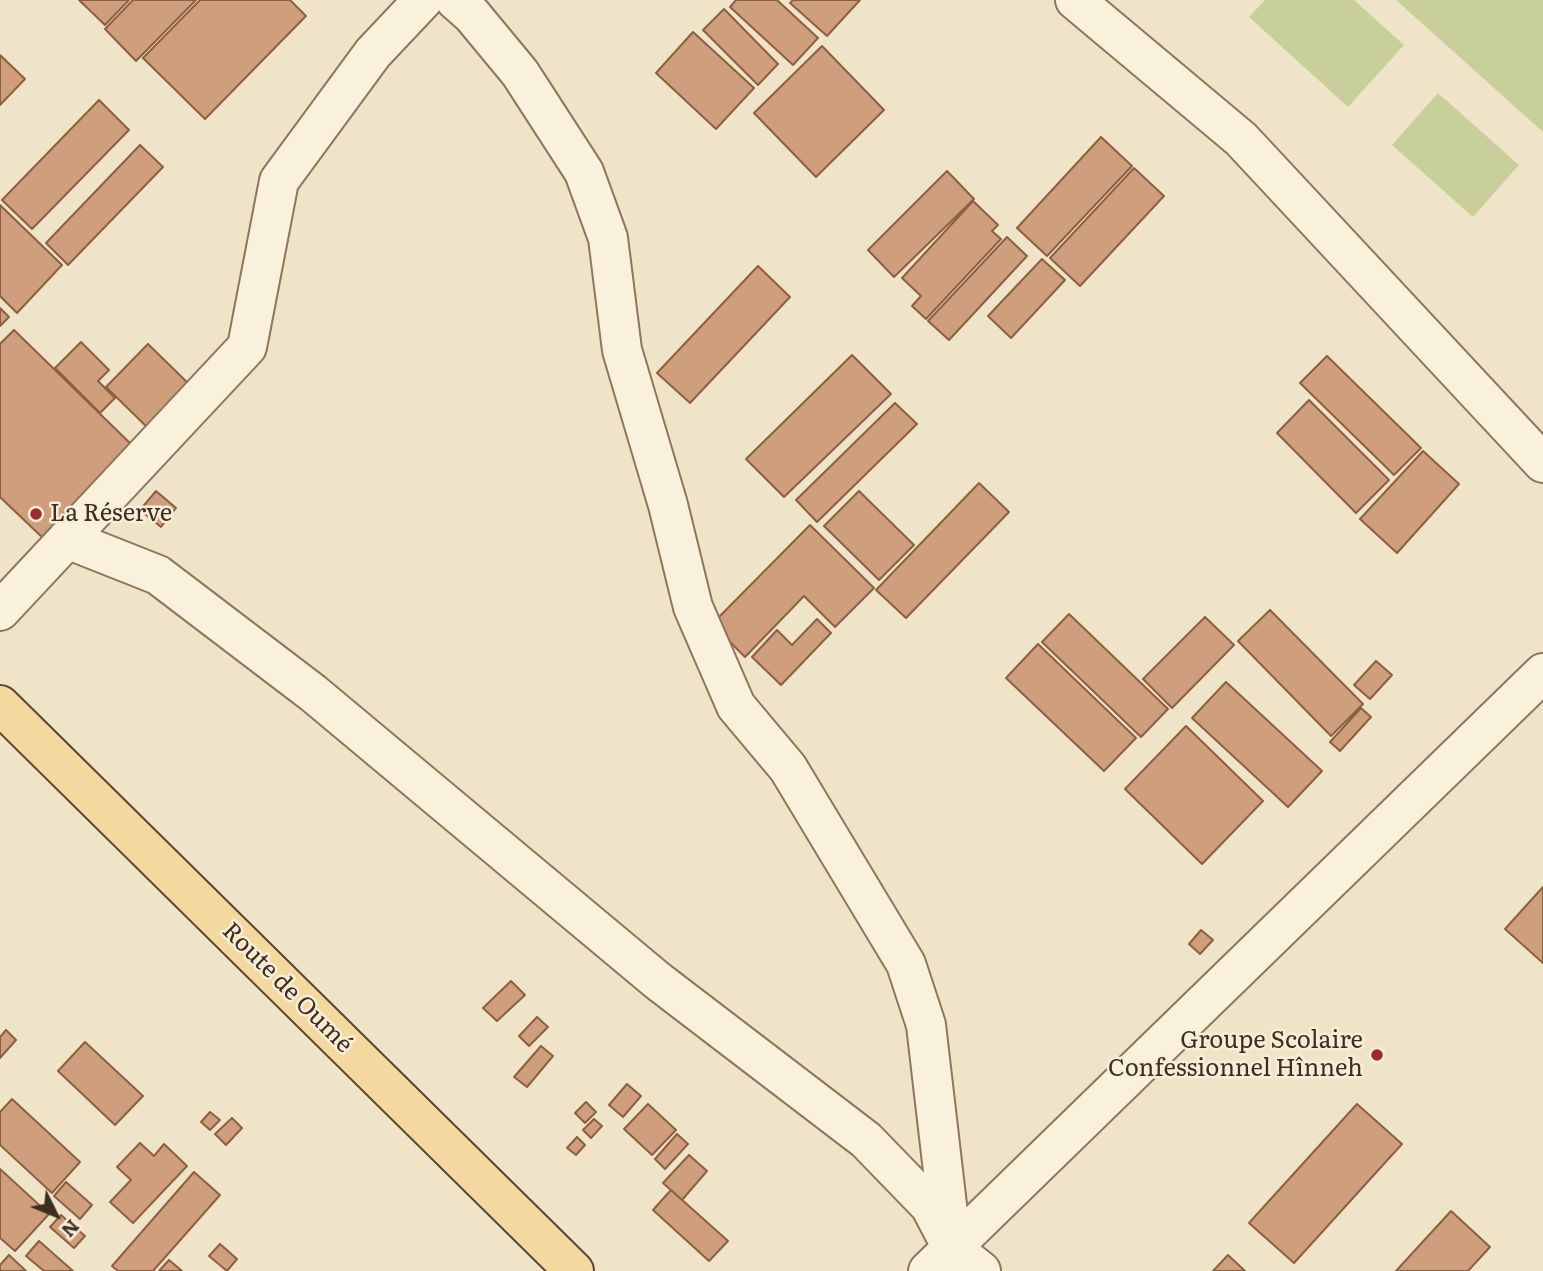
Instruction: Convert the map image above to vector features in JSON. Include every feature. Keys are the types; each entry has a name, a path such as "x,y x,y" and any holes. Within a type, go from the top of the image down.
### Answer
{"main road":[{"name":"Route de Oumé","path":"0,705 574,1271"}],"street":[{"path":"0,611 247,347 279,181 373,53 423,0"},
{"path":"455,0 472,15 520,73 584,172 608,238 622,350 668,505 693,607 736,706 788,768 906,964 926,1025 940,1259"},
{"path":"1075,0 1241,139 1543,463"},
{"path":"67,539 158,575 313,693 658,981 866,1140 930,1206 940,1259"},
{"path":"940,1259 1543,673"},
{"path":"940,1259 981,1271"}],"green space":[{"path":"1265,0 1354,0 1404,45 1348,107 1249,17"},
{"path":"1396,0 1543,0 1543,132"},
{"path":"1438,93 1519,165 1473,217 1392,145"}],"building":[{"path":"79,0 129,0 105,25"},
{"path":"133,0 196,0 136,61 105,29"},
{"path":"200,0 290,0 306,16 205,119 143,58"},
{"path":"736,0 777,0 818,38 793,65 730,7"},
{"path":"793,0 860,0 827,36 790,3"},
{"path":"724,9 778,64 758,85 703,30"},
{"path":"693,32 754,88 716,129 656,73"},
{"path":"822,46 884,110 816,177 754,113"},
{"path":"0,55 25,79 0,105"},
{"path":"99,100 129,130 32,229 2,200"},
{"path":"1101,137 1132,166 1047,256 1017,228"},
{"path":"140,145 163,167 68,265 46,243"},
{"path":"1134,168 1164,196 1080,286 1050,258"},
{"path":"947,171 974,199 894,277 868,250"},
{"path":"973,201 998,225 992,231 1001,239 926,319 912,306 921,296 902,278"},
{"path":"0,205 62,265 17,313 0,296"},
{"path":"1007,237 1027,256 949,340 928,321"},
{"path":"1042,259 1065,280 1011,338 988,316"},
{"path":"758,266 790,297 690,403 657,373"},
{"path":"0,308 9,317 0,326"},
{"path":"14,330 135,448 45,540 0,497 0,344"},
{"path":"81,342 109,370 98,381 115,398 100,413 55,368"},
{"path":"148,344 194,389 152,432 106,387"},
{"path":"852,355 891,394 784,497 746,459"},
{"path":"1327,356 1421,448 1394,475 1300,383"},
{"path":"1309,400 1389,480 1356,513 1277,433"},
{"path":"895,403 917,424 817,522 796,500"},
{"path":"1423,451 1459,484 1397,553 1360,519"},
{"path":"979,483 1009,512 906,618 876,590"},
{"path":"156,491 176,508 161,527 140,510"},
{"path":"859,491 914,545 879,580 824,526"},
{"path":"810,525 874,588 835,627 804,596 745,657 712,624"},
{"path":"1270,610 1363,704 1331,736 1238,641"},
{"path":"1069,614 1168,709 1141,737 1042,642"},
{"path":"1205,617 1234,645 1172,708 1143,679"},
{"path":"817,619 831,633 781,685 752,657 777,630 792,645"},
{"path":"1038,644 1136,738 1104,771 1006,678"},
{"path":"1376,661 1392,675 1370,699 1354,685"},
{"path":"1226,682 1322,771 1288,807 1192,718"},
{"path":"1361,708 1371,717 1340,751 1330,742"},
{"path":"1186,726 1263,801 1202,864 1125,789"},
{"path":"1543,887 1543,963 1505,929"},
{"path":"1201,930 1213,940 1200,954 1189,944"},
{"path":"511,981 525,995 497,1021 483,1008"},
{"path":"537,1017 548,1027 529,1046 519,1036"},
{"path":"6,1030 16,1040 0,1058 0,1037"},
{"path":"85,1042 143,1096 115,1125 58,1071"},
{"path":"541,1046 553,1056 527,1087 514,1077"},
{"path":"627,1084 641,1096 623,1117 609,1105"},
{"path":"12,1099 80,1162 52,1193 0,1145 0,1112"},
{"path":"586,1102 596,1112 585,1123 575,1113"},
{"path":"648,1104 676,1130 652,1155 624,1129"},
{"path":"1357,1104 1402,1144 1294,1263 1249,1223"},
{"path":"210,1112 220,1120 210,1130 201,1122"},
{"path":"232,1118 242,1128 226,1145 215,1134"},
{"path":"594,1119 602,1126 591,1138 583,1130"},
{"path":"677,1134 688,1144 665,1169 655,1159"},
{"path":"577,1137 585,1145 576,1155 567,1148"},
{"path":"140,1143 154,1156 164,1144 187,1166 133,1223 110,1202 131,1180 117,1167"},
{"path":"689,1155 707,1171 682,1200 663,1183"},
{"path":"0,1169 49,1214 15,1251 0,1238"},
{"path":"194,1172 220,1195 153,1271 118,1271 112,1266"},
{"path":"66,1182 92,1205 80,1219 54,1196"},
{"path":"671,1190 728,1241 709,1261 653,1210"},
{"path":"1451,1211 1490,1247 1468,1271 1396,1271"},
{"path":"61,1215 85,1236 74,1248 50,1227"},
{"path":"39,1241 73,1271 44,1271 26,1256"},
{"path":"220,1244 237,1259 227,1271 209,1256"},
{"path":"9,1255 26,1271 0,1271 0,1265"},
{"path":"1228,1255 1245,1271 1213,1271"},
{"path":"169,1260 182,1271 159,1271"}],"place":[{"name":"La Réserve","path":"36,514"},
{"name":"Groupe Scolaire Confessionnel Hînneh","path":"1377,1055"}]}
